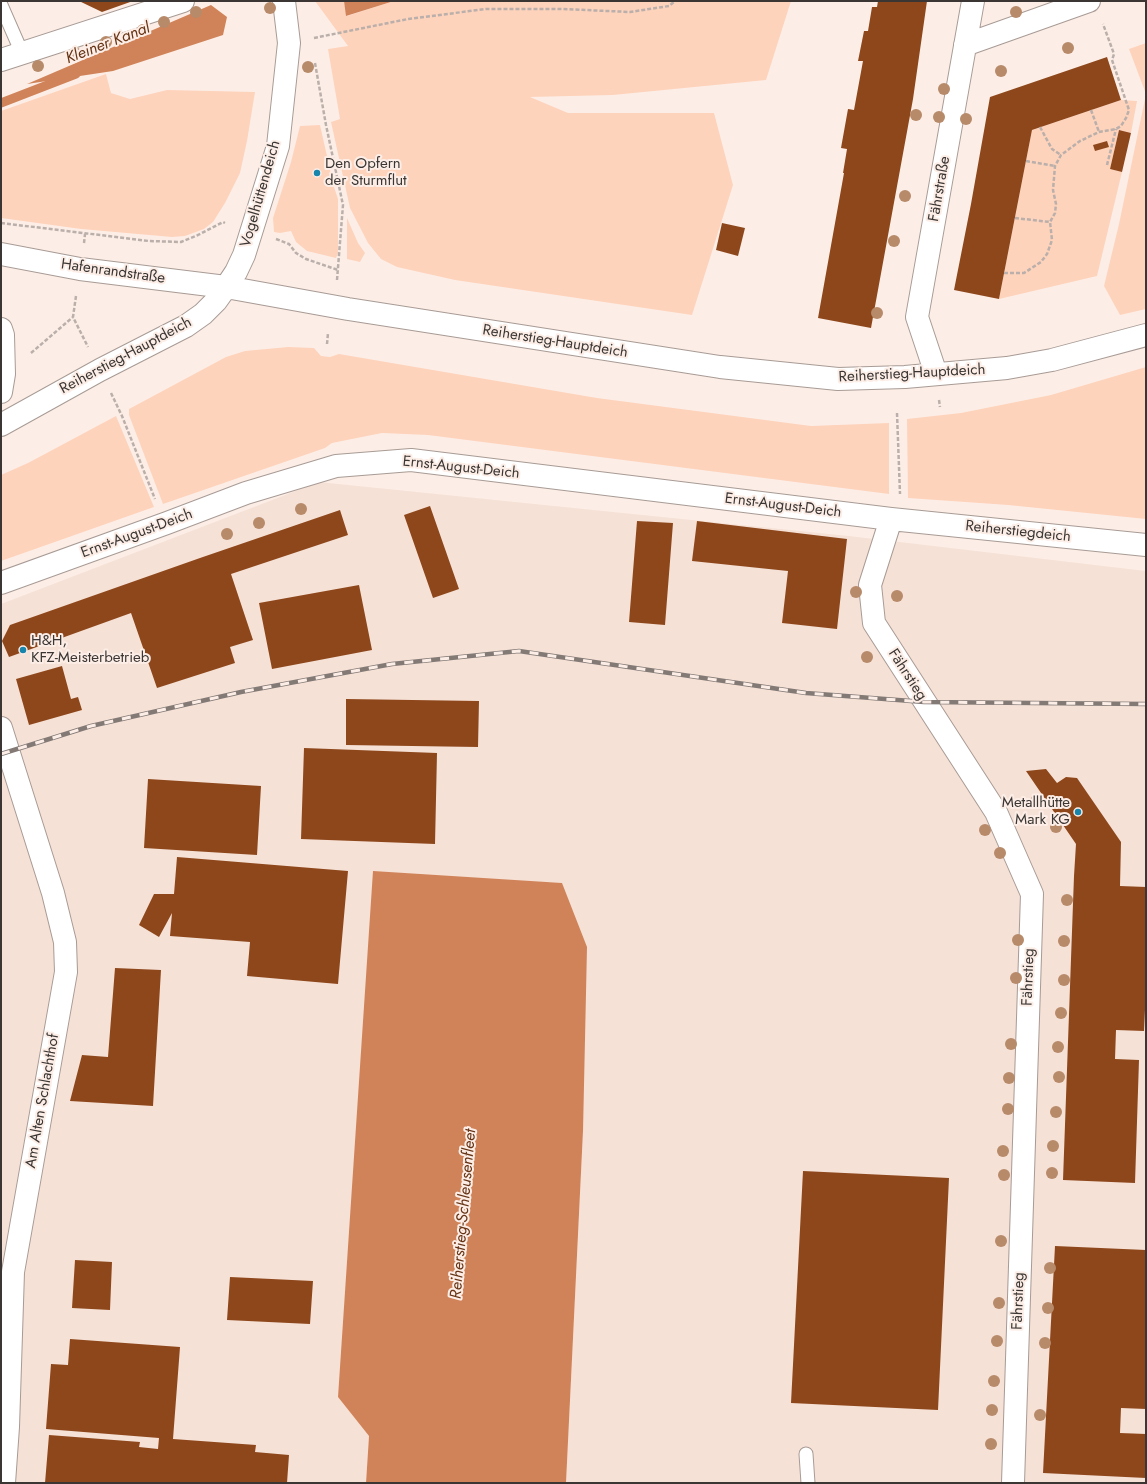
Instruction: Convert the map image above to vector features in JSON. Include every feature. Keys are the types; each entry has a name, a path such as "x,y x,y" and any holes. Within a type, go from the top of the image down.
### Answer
{"street":[{"path":"1,60 182,1"},
{"name":"Vogelhüttendeich","path":"226,288 244,255 250,231 278,146 289,43 284,1"},
{"name":"Fährstraße","path":"936,374 917,317 974,1"},
{"path":"965,45 1089,1"},
{"name":"Hafenrandstraße","path":"1,254 80,269 226,288"},
{"name":"Reiherstieg-Hauptdeich","path":"1,425 100,370 186,326 203,314 226,288 348,309 720,368 838,380 905,377 1007,368 1052,360 1146,335"},
{"path":"1,330 3,335 2,383"},
{"name":"Ernst-August-Deich","path":"1,583 167,524 253,490 336,466 411,460 891,519"},
{"name":"Reiherstiegdeich","path":"891,519 1146,545"},
{"name":"Fährstieg","path":"891,519 870,585 874,623 996,812 1032,894 1013,1483"},
{"name":"Am Alten Schlachthof","path":"1,728 53,893 65,942 66,972 12,1272 8,1427 4,1483"}],"lane":[{"path":"1,5 22,53"},
{"path":"806,1454 808,1483"}],"path":[{"path":"289,43 408,19 486,9 562,9 630,12 669,6 675,1"},
{"path":"1004,273 1024,273 1041,262 1047,254 1052,240 1050,222 1055,213 1056,204 1053,190 1054,166 1061,155 1080,141 1099,132 1116,129 1121,126 1126,118 1129,110 1112,60 1114,54 1102,21"},
{"path":"250,231 289,244 296,253 306,259 338,270 344,205 326,125 315,62"},
{"path":"1091,110 1099,132"},
{"path":"1040,127 1052,149 1061,155"},
{"path":"1107,165 1116,129"},
{"path":"1026,161 1054,166"},
{"path":"1015,218 1050,222"},
{"path":"1,223 142,240 181,242 198,236 223,222"},
{"path":"2,383 73,317 100,370"},
{"path":"117,406 155,499"},
{"path":"897,413 900,497"}],"shaded area":[{"path":"315,1 344,1 347,16 394,1 791,1 766,80 613,95 530,97 568,113 714,113 733,185 692,315 455,280 397,267 381,259 368,243 350,208 331,122 340,119 328,49 348,46"},
{"path":"1146,43 1146,94 1129,49"},
{"path":"106,74 111,93 130,99 167,90 255,92 240,173 225,203 213,222 204,229 185,236 172,237 81,229 1,218 1,111"},
{"path":"1146,94 1146,309 1120,315 1104,286 1119,224"},
{"path":"1121,100 1137,101 1131,133 1119,130 1110,169 1122,172 1097,276 999,299 1032,130"},
{"path":"320,125 338,199 338,253 336,258 307,251 296,242 291,231 280,233 274,232 273,218 291,162 300,126"},
{"path":"347,218 358,243 365,253 360,262 347,259"},
{"path":"288,347 314,348 321,356 330,357 339,354 597,398 811,426 889,423 889,494 428,435 382,433 332,443 325,448 163,504 129,415 129,409 226,357 245,351"},
{"path":"1146,367 1146,519 1008,505 908,498 907,419 961,413 1051,395"},
{"path":"116,416 154,507 1,561 1,475 28,463"},
{"path":"319,482 849,536 1146,571 1146,1483 566,1483 583,1131 562,883 498,880 338,1397 369,1436 366,1483 1,1483 1,604"}],"water":[{"path":"344,1 394,1 346,16"},
{"path":"211,5 227,17 223,35 113,71 27,84"},
{"name":"Reiherstieg-Schleusenfleet","path":"373,871 562,883 587,947 583,1131 566,1483 366,1483 369,1436 338,1397"}],"building":[{"path":"79,1 133,1 102,12"},
{"path":"878,1 927,1 913,99 871,328 818,318 844,173 847,149 841,148 848,109 854,110 863,61 858,61 864,31 868,31 872,7 877,7"},
{"path":"1107,57 1121,100 1032,130 999,299 954,290 990,97"},
{"path":"1119,130 1131,133 1122,172 1110,169"},
{"path":"1107,141 1109,147 1095,151 1093,145"},
{"path":"722,223 745,228 738,256 716,250"},
{"path":"430,506 459,589 433,598 404,515"},
{"path":"340,510 348,535 231,574 253,640 230,647 235,663 157,688 131,613 9,657 2,641 10,625"},
{"path":"637,521 673,523 665,625 629,622"},
{"path":"697,521 847,539 837,629 782,623 788,571 692,561"},
{"path":"359,585 372,650 272,669 259,603"},
{"path":"62,666 71,699 78,697 82,710 29,725 16,679"},
{"path":"346,699 479,701 478,747 346,745"},
{"path":"304,748 437,753 435,844 301,839"},
{"path":"1046,769 1057,783 1066,777 1077,778 1121,842 1120,886 1146,887 1146,989 1144,1031 1116,1030 1115,1059 1139,1060 1135,1183 1063,1180 1076,844 1026,771"},
{"path":"148,779 261,786 257,855 144,848"},
{"path":"177,857 348,871 338,984 247,976 250,942 170,936 172,913 159,937 139,925 154,894 174,894"},
{"path":"115,968 161,970 153,1106 70,1101 82,1055 108,1057"},
{"path":"803,1171 949,1178 938,1410 791,1403"},
{"path":"1055,1246 1146,1250 1146,1409 1121,1408 1120,1433 1146,1434 1146,1478 1043,1473"},
{"path":"75,1260 112,1262 110,1310 72,1308"},
{"path":"230,1277 313,1281 310,1324 227,1320"},
{"path":"70,1339 180,1347 173,1439 256,1445 255,1452 289,1455 287,1483 45,1483 49,1435 140,1442 139,1447 158,1449 159,1438 46,1429 51,1364 68,1365"}],"waterway":[{"name":"Kleiner Kanal","path":"1,103 76,74"}],"railway":[{"path":"1,754 91,726 241,692 392,664 519,651 806,693 924,702 1146,704"}],"place":[{"name":"Den Opfern der Sturmflut","path":"317,173"},
{"name":"H&H, KFZ-Meisterbetrieb","path":"23,650"},
{"name":"Metallhütte Mark KG","path":"1078,812"}]}
